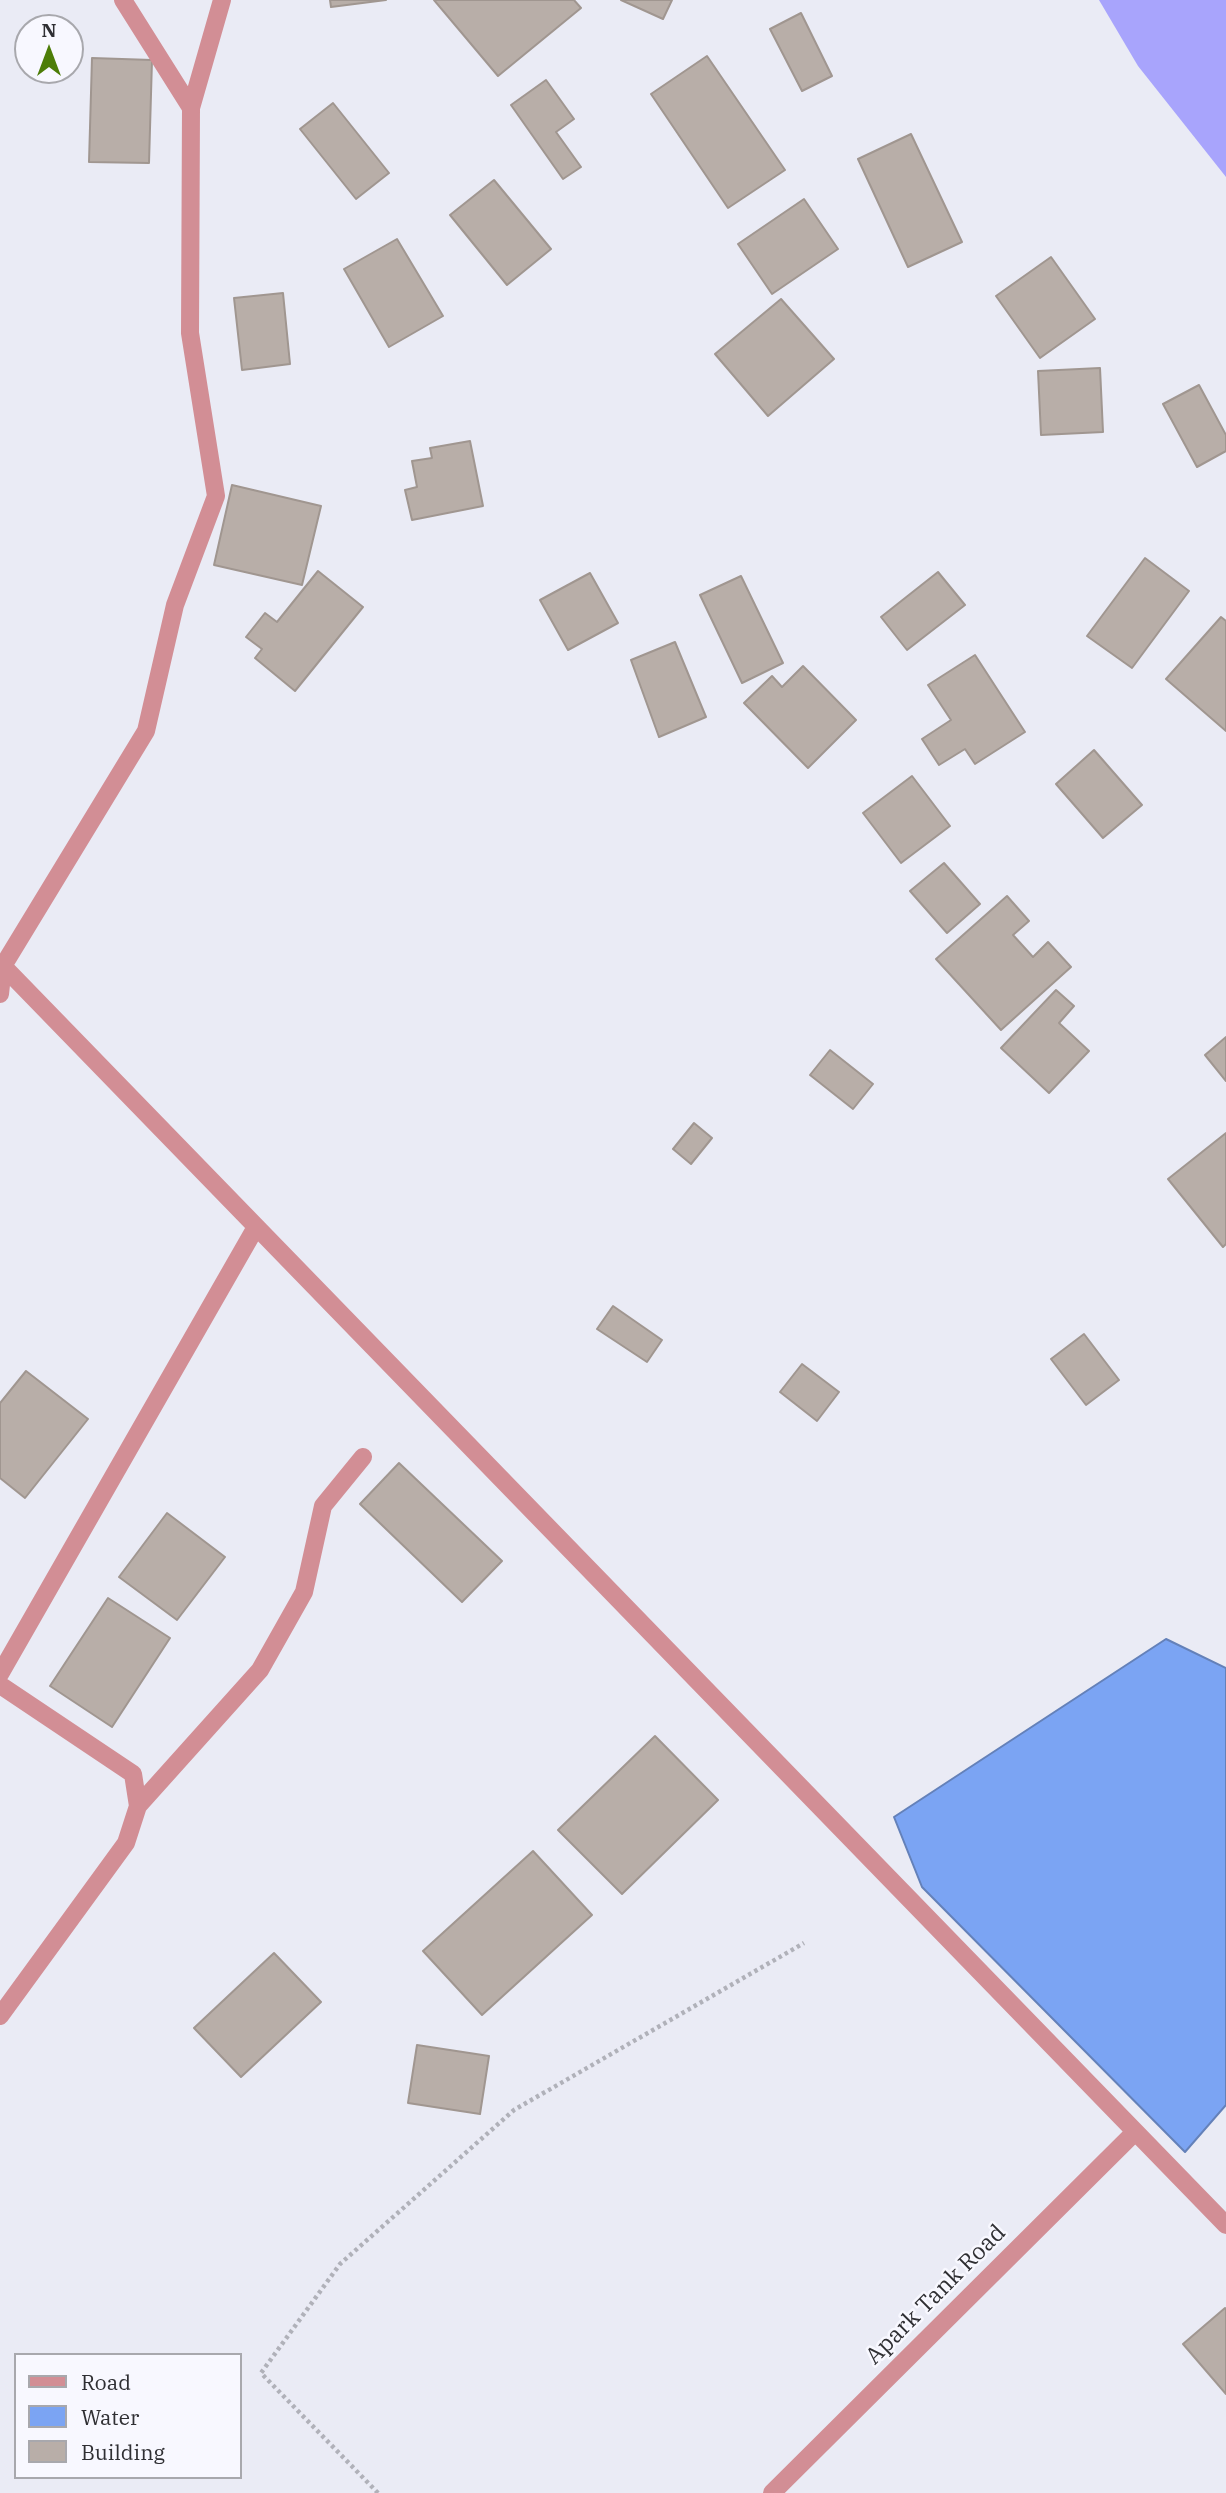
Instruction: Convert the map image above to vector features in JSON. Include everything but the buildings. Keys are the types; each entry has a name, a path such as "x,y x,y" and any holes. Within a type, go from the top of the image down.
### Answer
{"street":[{"path":"123,0 191,108"},
{"path":"0,994 3,966 146,732 175,606 216,496 190,333 191,108 222,0"},
{"path":"3,966 1226,2225"},
{"path":"0,1674 256,1227"},
{"path":"0,2016 126,1843 138,1806 260,1670 304,1592 323,1506 363,1457"},
{"path":"0,1685 133,1774 138,1806"},
{"name":"Apark Tank Road","path":"772,2493 1135,2132"}],"path":[{"path":"378,2493 261,2373 340,2264 514,2110 804,1943"}],"shaded area":[{"path":"1099,0 1226,0 1226,177 1138,66"}],"water":[{"path":"1166,1639 1226,1668 1226,2105 1185,2152 922,1887 894,1817"}]}
